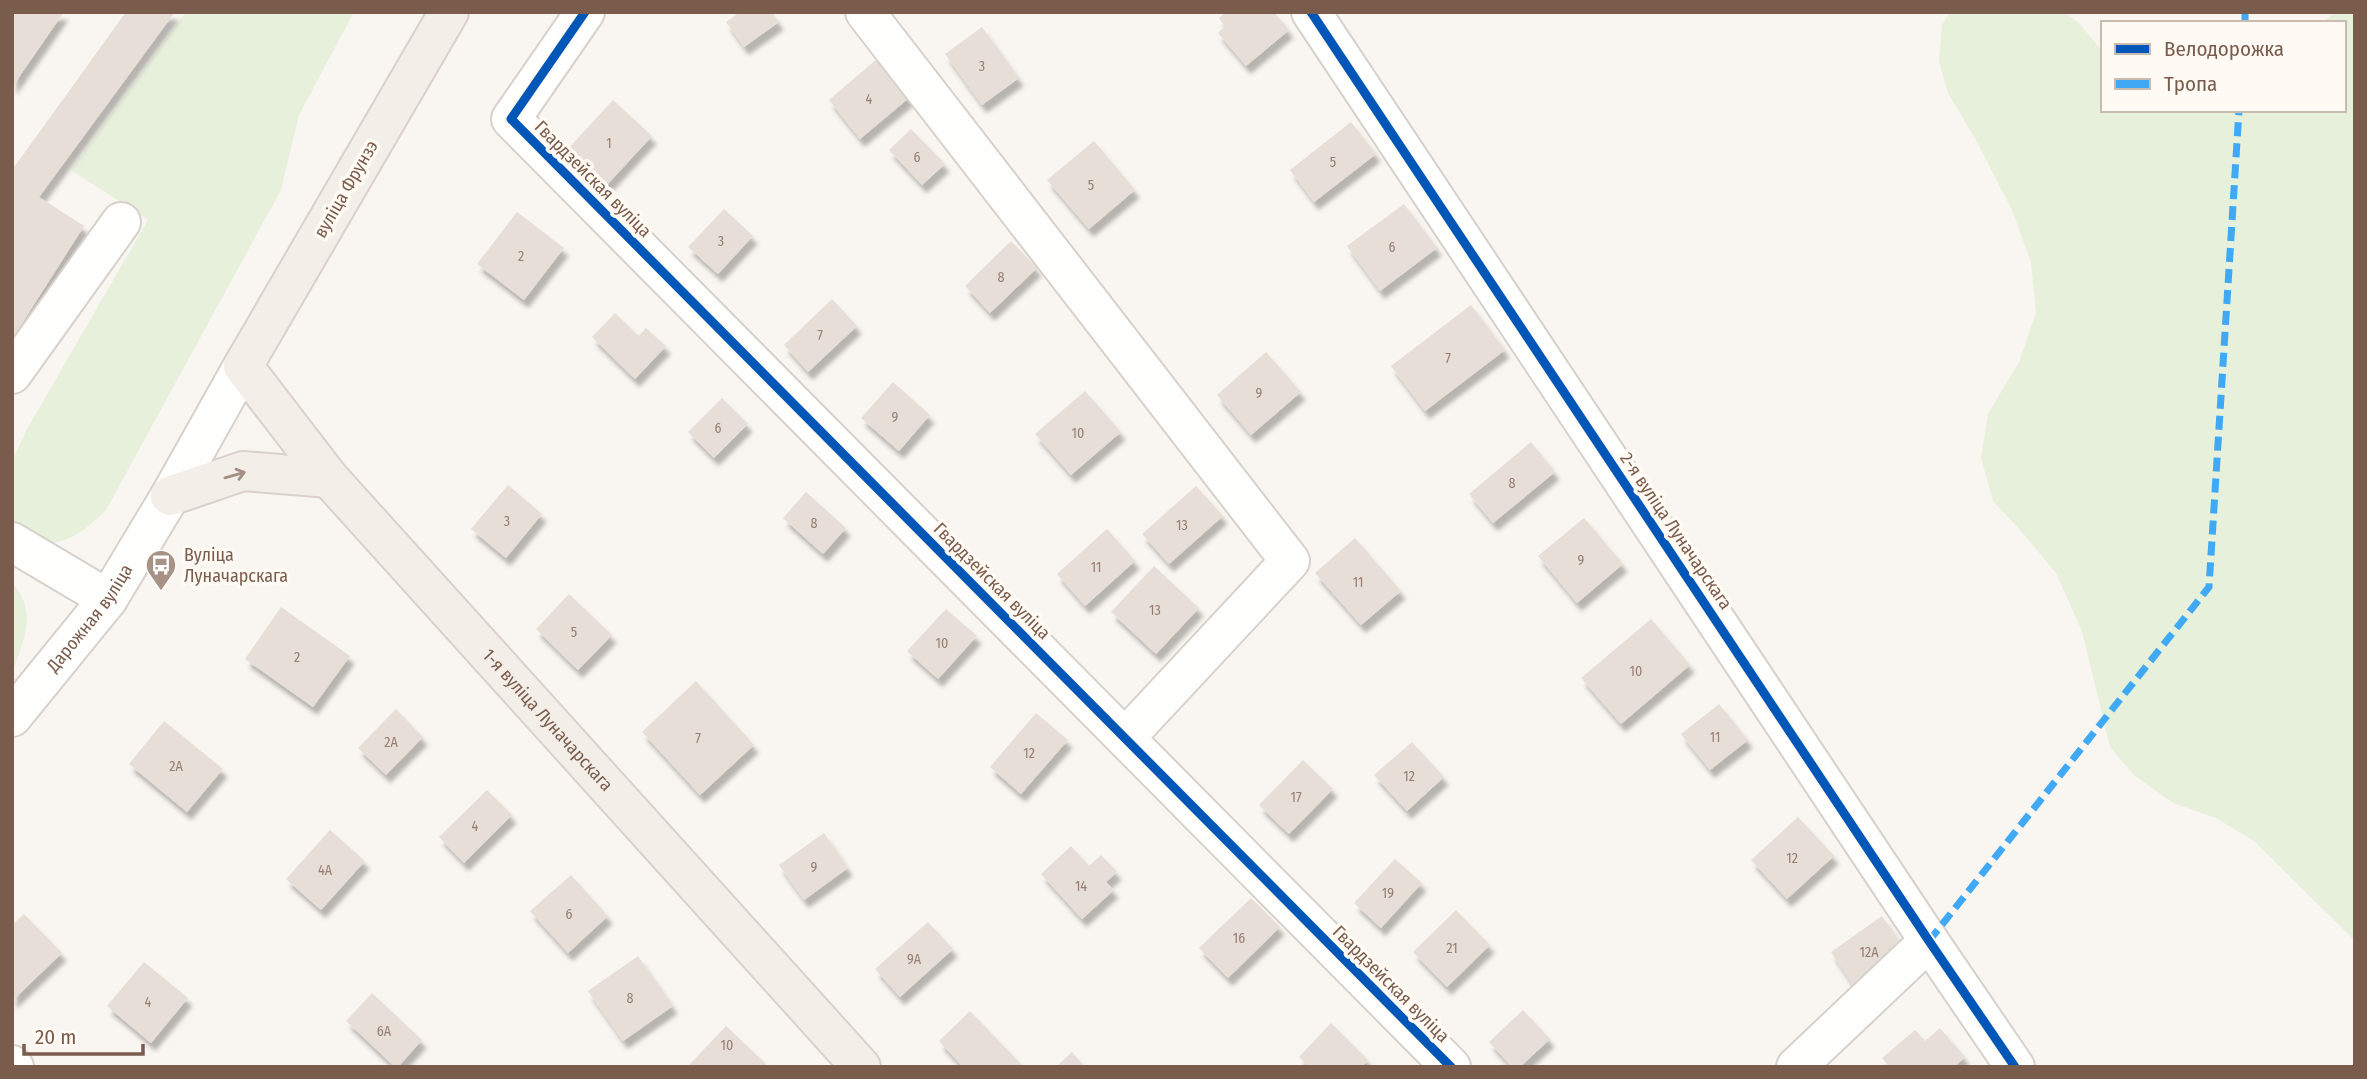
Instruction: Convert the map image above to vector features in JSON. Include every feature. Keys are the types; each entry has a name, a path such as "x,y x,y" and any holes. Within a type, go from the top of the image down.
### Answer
{"main road":[{"name":"вуліца Фрунзэ","path":"243,366 449,12"},
{"name":"1-я вуліца Луначарскага","path":"243,366 329,478 861,1067"},
{"path":"170,496 243,471 329,478"}],"street":[{"name":"Гвардзейская вуліца","path":"585,12 511,118 1451,1067"},
{"path":"865,12 1290,561 1125,738"},
{"name":"2-я вуліца Луначарскага","path":"1311,12 2015,1067"},
{"path":"12,374 121,222"},
{"name":"Дарожная вуліца","path":"12,718 108,599 243,366"},
{"path":"12,542 108,599"},
{"path":"1796,1067 1929,941"}],"green space":[{"path":"186,12 354,12 299,115 281,190 106,510 85,529 68,539 50,543 37,541 12,524 12,462 27,429 148,220 71,170"},
{"path":"1950,12 2064,12 2079,23 2101,50 2101,112 2346,112 2346,21 2324,21 2336,12 2355,12 2355,941 2254,841 2216,818 2173,803 2134,775 2110,747 2082,631 2056,573 1993,501 1981,458 1988,414 2019,362 2036,312 2031,262 2012,210 1948,93 1939,61 1942,25"},
{"path":"12,583 20,593 27,615 24,638 12,672"}],"building":[{"path":"14,12 64,12 12,87 12,15"},
{"path":"126,12 175,12 39,197 84,226 12,339 12,170"},
{"path":"740,12 772,12 779,22 744,47 726,22"},
{"path":"1226,12 1274,12 1289,30 1246,66 1218,33 1225,26 1219,18"},
{"path":"982,27 1019,78 982,105 945,54"},
{"path":"878,58 910,97 860,139 829,100"},
{"path":"613,100 652,136 605,187 566,151"},
{"path":"1351,122 1376,154 1314,202 1290,170"},
{"path":"911,129 945,164 922,185 889,150"},
{"path":"1094,141 1135,190 1089,229 1047,180"},
{"path":"1404,204 1437,248 1380,291 1347,246"},
{"path":"724,209 753,236 718,274 688,247"},
{"path":"517,212 564,248 524,300 477,264"},
{"path":"1011,241 1037,268 990,313 965,286"},
{"path":"832,299 857,326 808,372 784,345"},
{"path":"1471,305 1505,350 1425,411 1391,366"},
{"path":"615,313 639,336 646,328 666,346 635,379 592,337"},
{"path":"1266,352 1301,392 1251,435 1217,395"},
{"path":"893,382 930,415 899,451 861,418"},
{"path":"1085,391 1121,432 1071,475 1035,434"},
{"path":"722,398 748,424 714,458 688,432"},
{"path":"1531,442 1555,472 1493,523 1469,494"},
{"path":"508,485 542,514 506,558 471,529"},
{"path":"1196,486 1223,516 1169,564 1142,534"},
{"path":"806,492 846,528 823,554 783,518"},
{"path":"1584,518 1623,564 1577,603 1538,556"},
{"path":"1107,529 1135,561 1085,606 1057,574"},
{"path":"1355,538 1401,591 1361,625 1315,573"},
{"path":"1154,566 1199,608 1156,654 1111,612"},
{"path":"569,594 612,635 578,670 536,629"},
{"path":"281,607 350,656 313,707 245,659"},
{"path":"946,609 977,636 938,679 907,651"},
{"path":"1651,619 1690,665 1621,724 1581,678"},
{"path":"696,681 754,745 700,795 642,732"},
{"path":"1719,704 1748,740 1710,770 1681,734"},
{"path":"396,709 423,737 386,775 358,748"},
{"path":"1036,713 1068,740 1021,794 990,767"},
{"path":"164,721 223,769 187,812 129,764"},
{"path":"1412,742 1444,777 1407,811 1374,775"},
{"path":"1303,760 1333,789 1289,834 1259,805"},
{"path":"487,790 512,815 464,863 439,837"},
{"path":"1798,817 1834,856 1787,899 1751,860"},
{"path":"330,830 365,861 321,910 286,879"},
{"path":"824,833 848,868 804,900 779,865"},
{"path":"1071,846 1089,866 1101,855 1117,872 1106,882 1114,890 1082,919 1041,874"},
{"path":"1395,859 1422,883 1381,928 1354,903"},
{"path":"571,875 608,916 568,953 530,911"},
{"path":"1251,898 1280,927 1228,978 1199,948"},
{"path":"1456,910 1490,945 1447,987 1413,952"},
{"path":"24,914 62,953 12,1001 12,925"},
{"path":"1882,916 1907,952 1855,988 1831,952"},
{"path":"928,922 953,949 900,997 875,969"},
{"path":"638,956 673,1006 623,1041 588,991"},
{"path":"144,962 188,998 151,1043 107,1006"},
{"path":"372,993 422,1040 398,1067 346,1021"},
{"path":"1523,1010 1550,1039 1520,1067 1512,1067 1489,1042"},
{"path":"970,1011 1020,1063 1016,1067 963,1067 939,1041"},
{"path":"1331,1023 1368,1060 1362,1067 1309,1067 1299,1057"},
{"path":"726,1026 766,1064 763,1067 689,1065"},
{"path":"1940,1028 1965,1057 1954,1067 1890,1067 1882,1058 1915,1030 1925,1041"},
{"path":"1072,1052 1085,1067 1056,1067"}],"marked path":[{"path":"2245,12 2245,21"},
{"path":"1929,941 2209,587 2239,112"}],"cycle path":[{"path":"585,12 511,119 1451,1067"},
{"path":"1311,12 2015,1067"}],"place":[{"name":"Вуліца Луначарскага","path":"161,592"}]}
